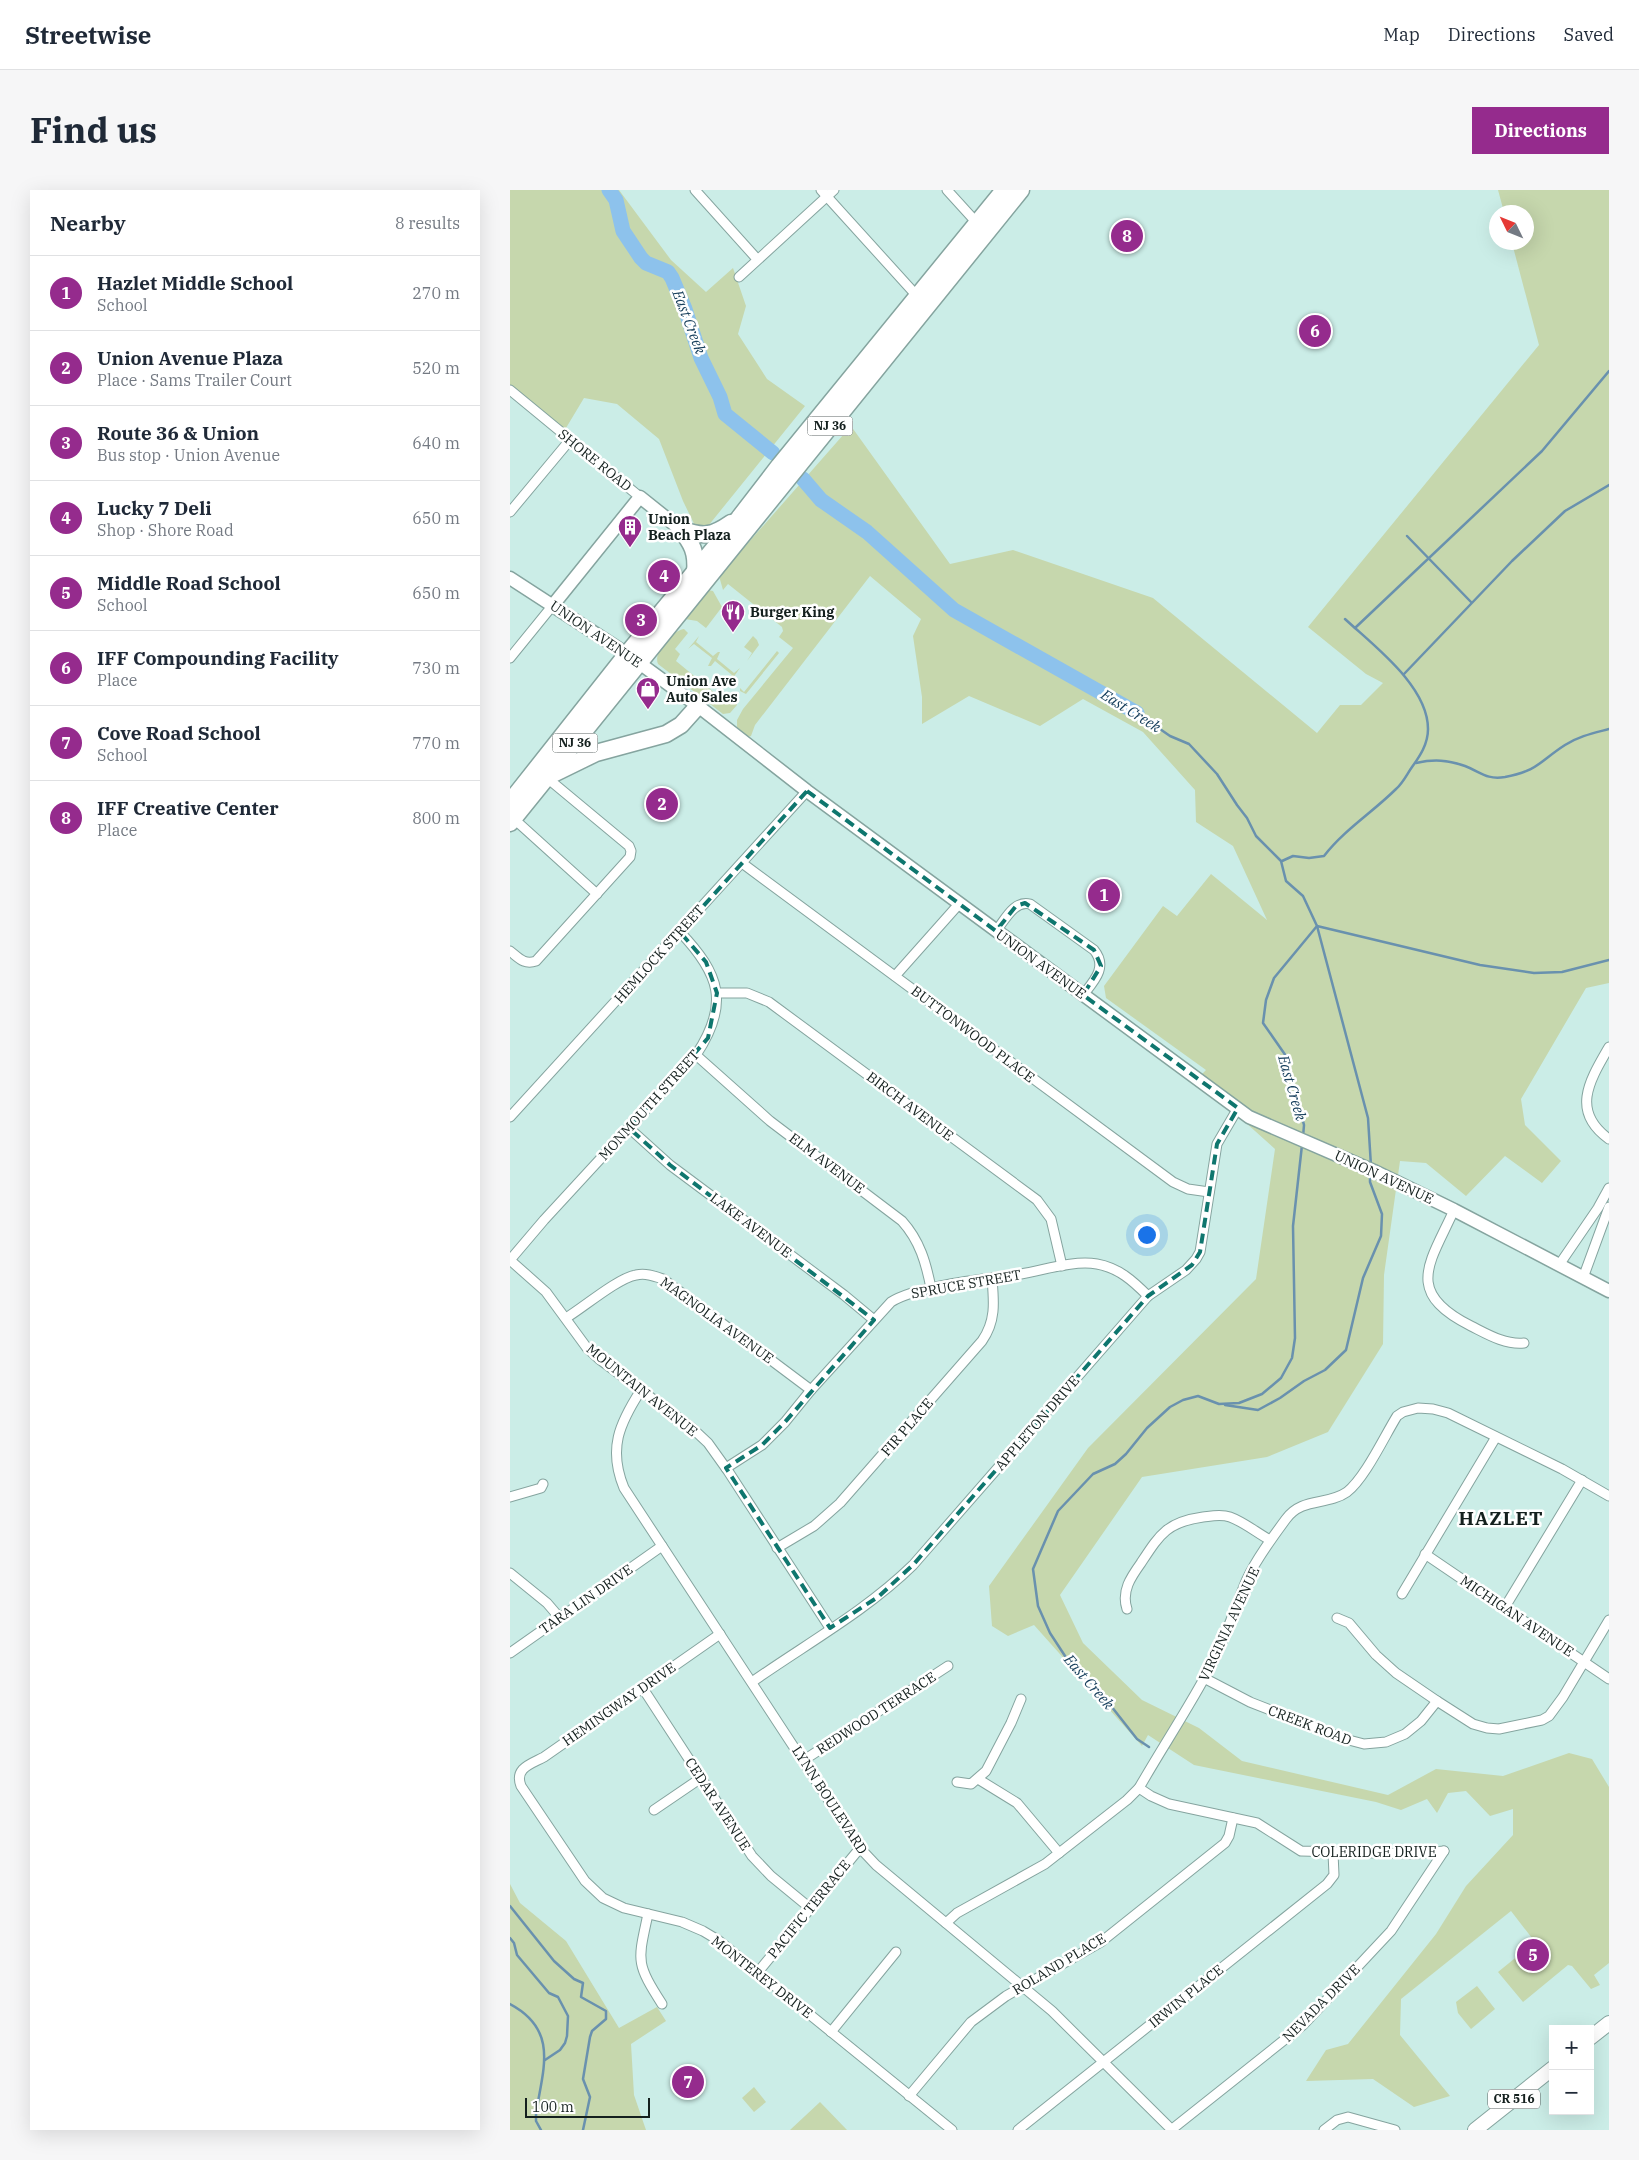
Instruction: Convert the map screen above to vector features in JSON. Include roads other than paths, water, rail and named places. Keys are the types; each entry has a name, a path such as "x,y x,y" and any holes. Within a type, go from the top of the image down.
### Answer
{"highway":[{"name":"NJ 36","path":"512,820 546,777 695,572 1004,190"},
{"name":"NJ 36","path":"510,802 633,659 1021,190"},
{"path":"680,529 698,535 707,535 714,533 739,518"},
{"path":"680,529 694,548 695,572"},
{"path":"546,777 596,753 666,734 681,725 698,706"}],"main road":[{"path":"1594,2035 1609,2023"},
{"name":"CR 516","path":"1475,2130 1550,2070"}],"street":[{"path":"695,190 757,259"},
{"path":"947,190 977,223"},
{"path":"739,277 827,192 918,296"},
{"name":"SHORE ROAD","path":"510,390 680,529"},
{"path":"510,512 570,440"},
{"path":"510,658 640,497"},
{"name":"UNION AVENUE","path":"510,578 633,659 698,706 807,792 1249,1117 1376,1172 1454,1210 1609,1291"},
{"path":"510,951 522,961 529,963 536,961 630,858 632,851 629,846 546,777"},
{"name":"HEMLOCK STREET","path":"510,1117 807,792"},
{"path":"512,820 597,894"},
{"name":"BUTTONWOOD PLACE","path":"742,863 1172,1182 1188,1188 1209,1192"},
{"path":"996,931 1016,906 1025,903 1030,904 1094,950 1098,955 1101,966 1096,978 1083,995"},
{"path":"894,976 959,904"},
{"name":"MONMOUTH STREET","path":"510,1260 696,1055 708,1038 713,1025 717,993 714,979 706,962 680,932"},
{"name":"BIRCH AVENUE","path":"717,993 747,993 769,1002 1037,1200 1051,1219 1062,1266"},
{"path":"1609,1048 1591,1078 1586,1097 1590,1117 1600,1132 1609,1139"},
{"name":"ELM AVENUE","path":"696,1055 770,1121 902,1221 922,1251 931,1288"},
{"name":"APPLETON DRIVE","path":"752,1682 878,1597 914,1565 1148,1296 1186,1270 1196,1259 1200,1252 1217,1144 1238,1108"},
{"name":"LAKE AVENUE","path":"629,1128 662,1159 844,1295 874,1320"},
{"path":"1559,1265 1598,1208 1609,1188"},
{"path":"1583,1278 1609,1207"},
{"path":"1454,1210 1428,1267 1428,1279 1432,1295 1443,1310 1451,1316 1493,1337 1516,1344 1524,1343"},
{"name":"MOUNTAIN AVENUE","path":"510,1260 537,1284 566,1318 587,1348 700,1435 726,1468 830,1628"},
{"name":"SPRUCE STREET","path":"726,1468 762,1445 785,1422 811,1390 890,1302 900,1296 931,1288 1062,1266 1090,1264 1109,1267 1123,1274 1148,1296"},
{"name":"MAGNOLIA AVENUE","path":"566,1318 628,1278 646,1274 655,1276 663,1279 811,1390"},
{"name":"FIR PLACE","path":"777,1548 814,1526 840,1503 982,1341 990,1328 994,1312 992,1279"},
{"name":"LYNN BOULEVARD","path":"641,1390 620,1428 616,1447 617,1464 624,1488 860,1848 876,1865 1052,2011 1172,2130"},
{"name":"VIRGINIA AVENUE","path":"946,1923 957,1913 1030,1873 1059,1853 1127,1800 1139,1788 1216,1656 1248,1578 1270,1540 1288,1516 1298,1508 1306,1504 1335,1498 1348,1491 1359,1479 1397,1416 1403,1412 1427,1408 1443,1411 1582,1480 1609,1496"},
{"path":"1402,1594 1496,1437"},
{"path":"1505,1607 1582,1480"},
{"path":"510,1497 541,1488 543,1484"},
{"path":"1127,1609 1125,1593 1130,1579 1160,1535 1176,1523 1186,1519 1211,1516 1229,1517 1270,1540"},
{"name":"TARA LIN DRIVE","path":"510,1653 662,1546"},
{"name":"MICHIGAN AVENUE","path":"1425,1554 1609,1679"},
{"path":"510,1573 547,1603 559,1617"},
{"path":"1338,1618 1349,1623 1376,1655 1396,1673 1465,1720 1487,1728 1499,1728 1542,1720 1549,1716 1563,1697 1609,1620"},
{"name":"HEMINGWAY DRIVE","path":"520,1773 523,1768 544,1757 720,1634"},
{"name":"REDWOOD TERRACE","path":"804,1760 948,1666"},
{"name":"CREEK ROAD","path":"1204,1678 1250,1702 1345,1740 1364,1744 1386,1742 1405,1734 1421,1721 1437,1701"},
{"name":"CEDAR AVENUE","path":"642,1687 758,1863 810,1908"},
{"path":"957,1782 970,1784 986,1772 1011,1723 1020,1699"},
{"name":"MONTEREY DRIVE","path":"520,1773 521,1786 592,1890 614,1905 682,1922 703,1930 758,1972 952,2130"},
{"path":"654,1810 701,1778"},
{"path":"978,1779 1005,1794 1025,1811 1059,1853"},
{"name":"COLERIDGE DRIVE","path":"1139,1788 1169,1804 1251,1822 1264,1827 1293,1848 1301,1851 1416,1854 1444,1851"},
{"name":"ROLAND PLACE","path":"909,2096 971,2022 1006,1996 1101,1942 1226,1842 1233,1818"},
{"name":"PACIFIC TERRACE","path":"758,1972 860,1848"},
{"name":"NEVADA DRIVE","path":"1172,2130 1303,2025 1391,1931 1444,1851"},
{"name":"IRWIN PLACE","path":"1018,2130 1327,1884 1334,1875 1333,1852"},
{"path":"648,1914 640,1950 641,1968 662,2004"},
{"path":"831,2032 896,1952"},
{"path":"1324,2130 1337,2120 1348,2117 1395,2130"}],"waterway":[{"name":"East Creek","path":"609,190 616,200 623,231 641,258 646,263 668,272 672,278 685,309 701,358 720,397 725,414 773,453"},
{"path":"1355,628 1542,451 1609,371"},
{"name":"East Creek","path":"803,479 821,500 867,532 954,610 1137,713"},
{"path":"1404,674 1512,561 1565,511 1609,485"},
{"path":"1407,536 1471,602"},
{"path":"1282,861 1293,856 1309,858 1324,856 1340,838 1398,787 1421,754 1427,740 1426,713 1419,697 1409,682 1384,654 1345,619"},
{"name":"East Creek","path":"1137,713 1170,736 1189,744 1217,774 1247,818 1256,836 1281,861 1286,881 1303,896 1317,926 1274,978 1266,1000 1263,1023 1286,1056 1304,1125 1303,1137"},
{"path":"1416,763 1447,761 1488,776 1505,777 1525,772 1576,739 1609,729"},
{"path":"1371,1166 1368,1118 1317,926 1480,965 1534,973 1562,972 1609,960"},
{"name":"East Creek","path":"1149,1747 1137,1739 1104,1697 1067,1659 1050,1633 1038,1606 1033,1569 1058,1511 1093,1474 1115,1464 1126,1454 1147,1428 1170,1407 1183,1400 1198,1396 1219,1404 1239,1403 1262,1394 1281,1378 1292,1358 1295,1338 1293,1226 1302,1145"},
{"path":"1225,1405 1258,1410 1325,1370 1346,1350 1363,1278 1381,1236 1382,1214 1370,1182 1370,1174"},
{"path":"510,1906 554,1961 574,1979 583,1983 581,1997 606,2011 606,2019 592,2031 590,2037 583,2079 590,2097 583,2130"},
{"path":"510,1938 514,1943 517,1955 549,1993 558,1997 568,2016 565,2043 560,2050 545,2060"},
{"path":"510,2004 525,2014 536,2026 542,2038 544,2066 536,2113 536,2121 541,2130"}],"place":[{"name":"IFF Creative Center","path":"1127,236"},
{"name":"IFF Compounding Facility","path":"1315,331"},
{"name":"Union Beach Plaza","path":"630,548"},
{"name":"Lucky 7 Deli","path":"664,576"},
{"name":"Route 36 & Union","path":"641,620"},
{"name":"Burger King","path":"733,633"},
{"name":"Union Ave Auto Sales","path":"648,710"},
{"name":"Union Avenue Plaza","path":"662,804"},
{"name":"Hazlet Middle School","path":"1104,895"},
{"name":"Middle Road School","path":"1533,1955"},
{"name":"Cove Road School","path":"688,2082"}],"district":[{"name":"HAZLET","path":"1501,1518"}]}
